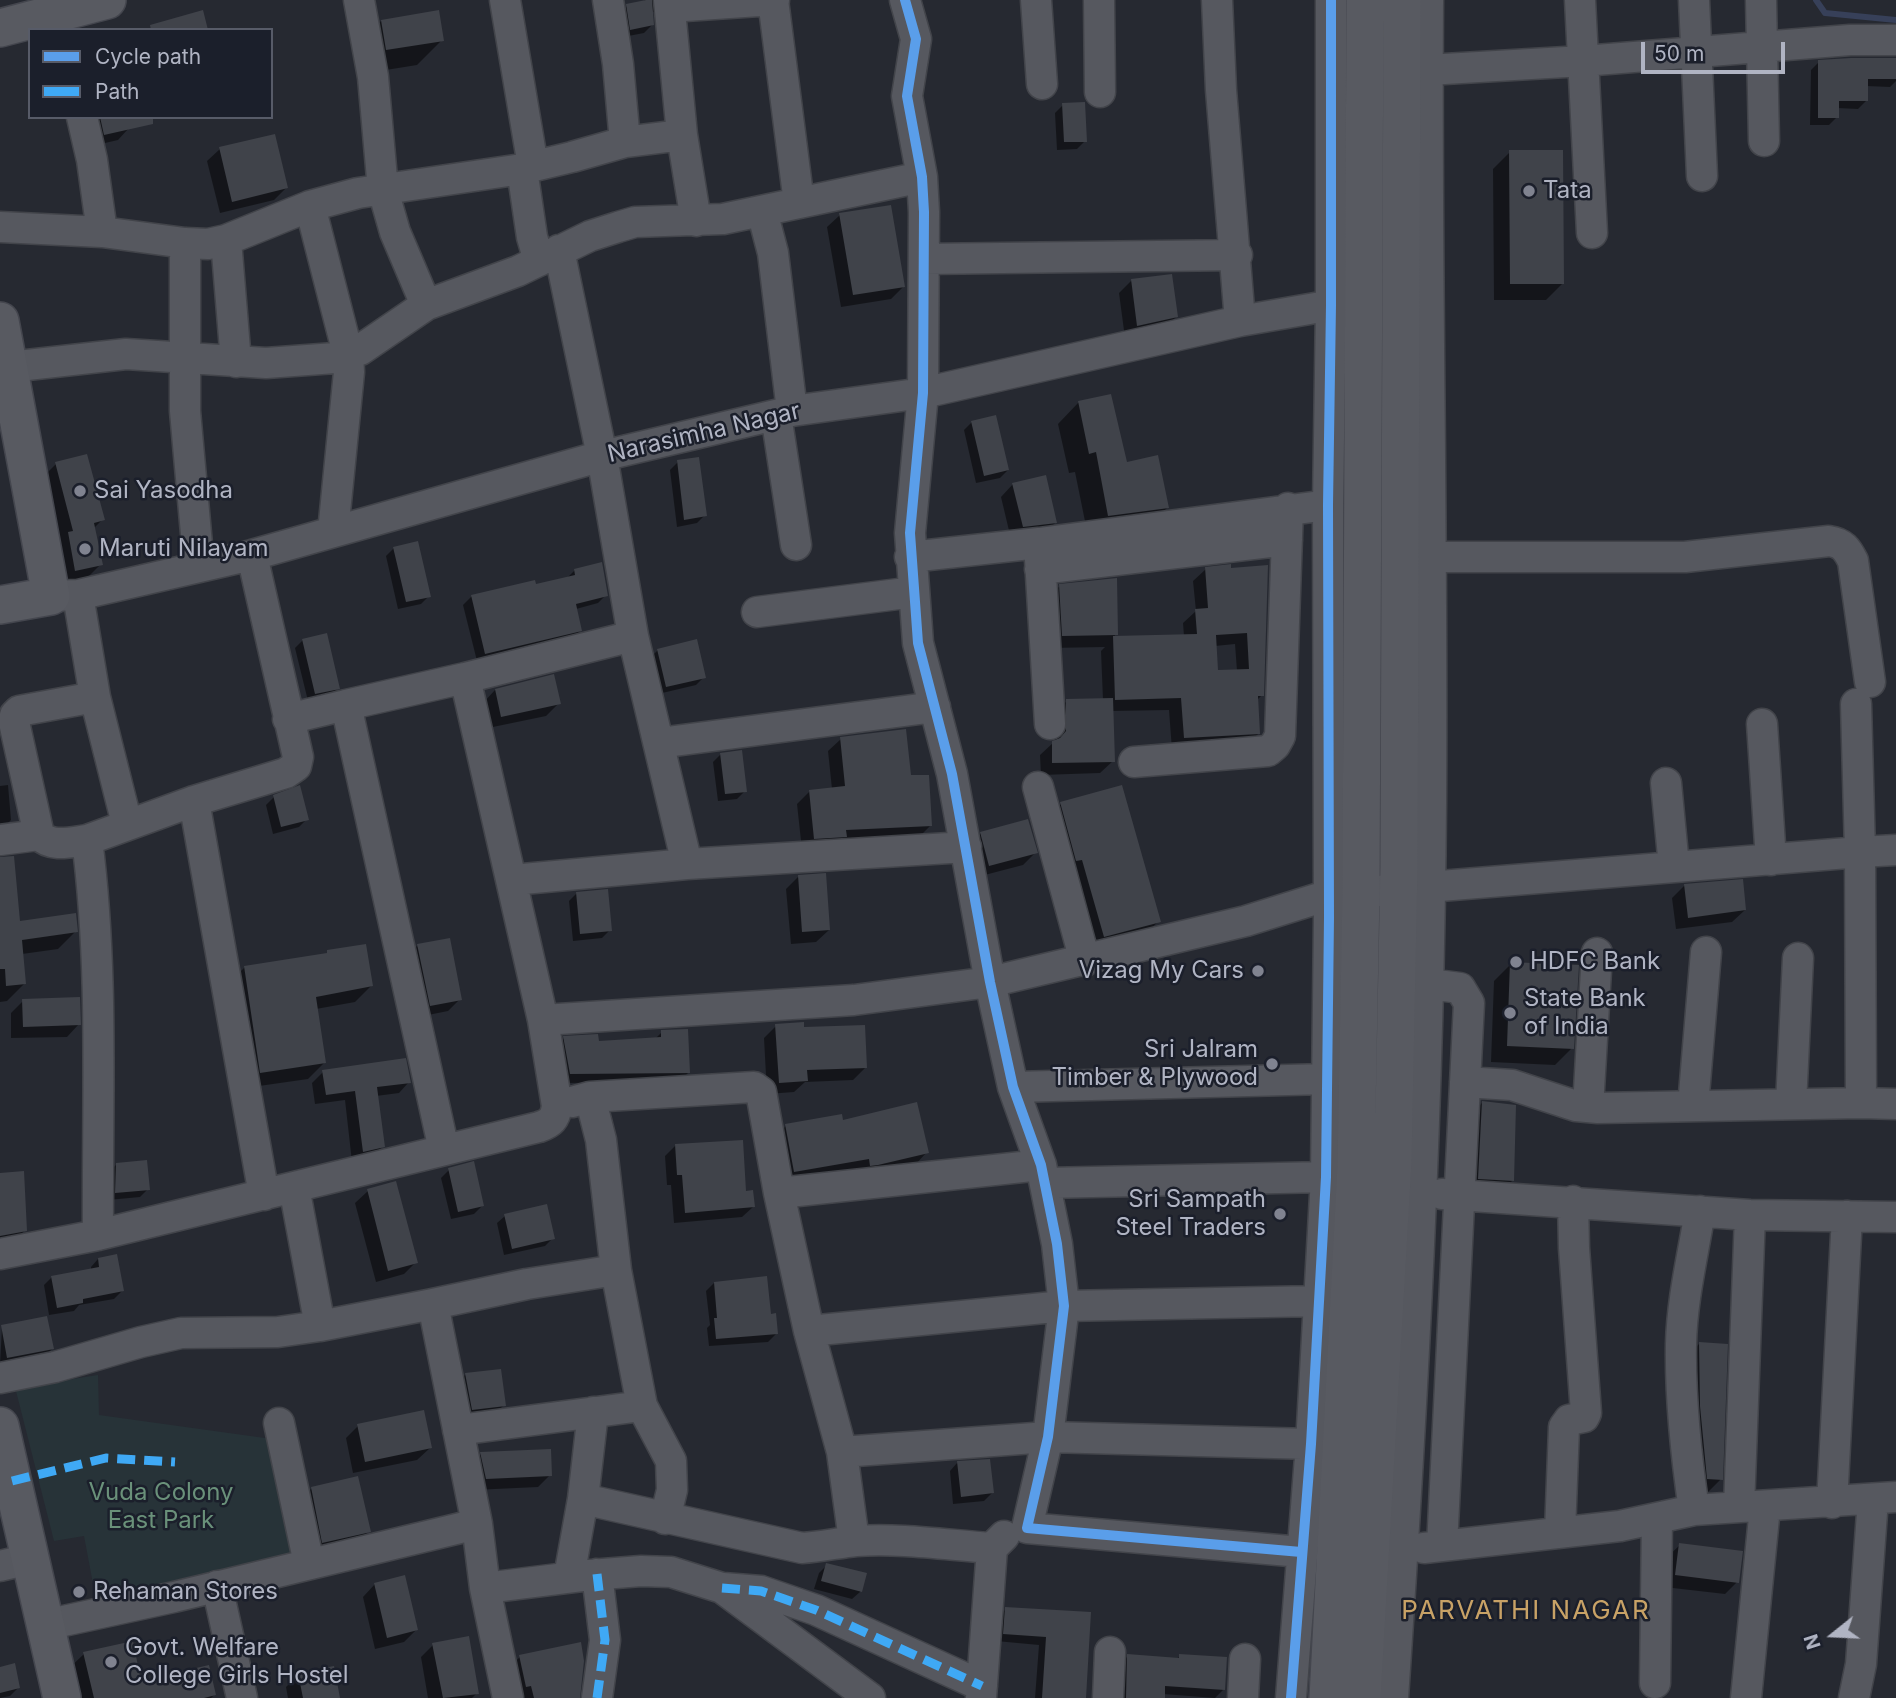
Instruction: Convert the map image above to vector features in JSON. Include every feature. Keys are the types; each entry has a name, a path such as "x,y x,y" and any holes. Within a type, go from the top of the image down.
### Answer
{"main road":[{"path":"0,28 57,22 107,0"},
{"path":"1328,1698 1354,1200 1345,893 1348,302 1366,0"},
{"path":"1362,1698 1393,1162 1414,889 1402,0"},
{"path":"0,321 64,596 0,605"},
{"path":"0,1426 15,1562 45,1625 62,1698"}],"street":[{"path":"359,0 373,77 383,190 395,232 426,305"},
{"path":"505,0 527,167 531,237 549,256 603,456 633,636 687,864"},
{"path":"608,0 618,64 625,142"},
{"path":"696,221 682,135 669,4 774,0 799,203"},
{"path":"905,0 916,39 907,96 922,177 924,259 923,393 910,533 918,643 952,774 990,982 1013,1087 1043,1174 1057,1244 1064,1306 1048,1437 1027,1528"},
{"path":"1036,0 1042,84"},
{"path":"1099,0 1100,92"},
{"path":"1217,0 1240,321"},
{"path":"1291,1698 1311,1444 1326,1177 1327,1079 1345,893 1328,505 1348,302 1331,0"},
{"path":"1393,1698 1403,1550 1429,984 1414,889 1431,557 1428,0"},
{"path":"1580,0 1592,233"},
{"path":"1694,0 1702,176"},
{"path":"1760,0 1765,141"},
{"path":"1427,70 1850,40 1896,40"},
{"path":"82,119 92,160 102,232"},
{"path":"0,227 102,232 208,244 226,240 310,206 358,192 527,167 625,142 682,135"},
{"path":"9,367 126,354 236,362 304,361 348,354 360,350 426,305 549,256 590,236 635,222 696,221 762,211 922,177"},
{"path":"310,206 348,354 348,391 333,532"},
{"path":"762,211 775,265 796,545"},
{"path":"226,240 236,362"},
{"path":"185,243 185,411 199,567"},
{"path":"924,259 1237,255"},
{"name":"Narasimha Nagar","path":"64,596 252,555 603,456 784,413 923,393 1240,321 1348,302"},
{"path":"1040,556 1288,508 1328,505"},
{"path":"1134,762 1268,751 1275,745 1280,736 1288,508"},
{"path":"910,557 1040,556 1287,540"},
{"path":"1431,557 1685,556 1829,541 1840,543 1848,550 1853,561 1863,693 1860,852 1861,1103"},
{"path":"94,697 19,711 15,715 15,729 39,835 44,841 56,844 87,840 194,801 286,773 296,766 298,757 252,555"},
{"path":"1040,556 1050,724"},
{"path":"757,612 914,592"},
{"path":"64,596 127,824"},
{"path":"288,719 633,636"},
{"path":"0,1254 98,1236 294,1188 548,1124 555,1117 557,1106 543,1020 465,678"},
{"path":"346,705 444,1150"},
{"path":"659,743 935,707"},
{"path":"1762,724 1771,860"},
{"path":"1666,783 1674,867"},
{"path":"1038,787 1085,961"},
{"path":"194,801 264,1195"},
{"path":"0,840 39,835"},
{"path":"87,840 94,914 97,998 98,1236"},
{"path":"512,880 687,864 965,847"},
{"path":"543,1020 854,1000 990,982 1246,921 1345,893 1896,850"},
{"path":"1693,1106 1706,952"},
{"path":"1588,1107 1597,953"},
{"path":"1791,1104 1798,958"},
{"path":"1429,984 1460,988 1469,1003 1442,1546"},
{"path":"1013,1087 1327,1079"},
{"path":"1465,1082 1512,1085 1576,1106 1588,1107 1896,1104"},
{"path":"557,1106 590,1097 754,1087 761,1092 779,1193 809,1331 842,1452 854,1541"},
{"path":"590,1097 601,1140 616,1270 642,1406 671,1461 672,1490 665,1519"},
{"path":"779,1193 1043,1174 1326,1177"},
{"path":"294,1188 320,1326"},
{"path":"1420,1193 1750,1214 1896,1217"},
{"path":"1560,1532 1565,1423 1584,1417 1586,1413 1573,1201"},
{"path":"1694,1510 1684,1447 1681,1342 1685,1297 1700,1211"},
{"path":"1746,1698 1752,1507 1750,1214"},
{"path":"1832,1503 1847,1216"},
{"path":"0,1378 55,1367 181,1333 278,1332 320,1326 527,1283 616,1270"},
{"path":"809,1331 1064,1306 1318,1301"},
{"path":"433,1304 508,1698"},
{"path":"458,1430 642,1406"},
{"path":"593,1412 583,1499 583,1576 605,1640 597,1698"},
{"path":"279,1423 309,1564"},
{"path":"842,1452 1048,1437 1311,1444"},
{"path":"1403,1550 1620,1526 1694,1510 1884,1498 1854,1698"},
{"path":"583,1499 802,1548 854,1541 992,1548"},
{"path":"1655,1683 1657,1518"},
{"path":"45,1625 477,1524"},
{"path":"485,1588 641,1571 671,1572 722,1588 761,1591 816,1611 982,1692 992,1548 1002,1536 1027,1528 1301,1552"},
{"path":"217,1586 242,1698"},
{"path":"722,1588 870,1698"},
{"path":"1108,1698 1110,1652"},
{"path":"1243,1698 1245,1660"}],"green space":[{"name":"Vuda Colony East Park","path":"98,1375 99,1415 272,1439 298,1562 97,1605 84,1536 54,1541 16,1391"}],"building":[{"path":"652,0 654,25 630,30 626,4"},
{"path":"203,10 208,28 151,28 150,25"},
{"path":"439,10 444,41 386,50 381,20"},
{"path":"1896,58 1896,79 1868,79 1868,101 1839,101 1839,118 1818,118 1818,60"},
{"path":"1085,102 1087,142 1064,142 1062,103"},
{"path":"100,119 153,119 153,124 104,135"},
{"path":"275,134 288,188 232,202 219,147"},
{"path":"1509,150 1563,150 1564,284 1510,284"},
{"path":"891,205 905,287 853,295 839,213"},
{"path":"1172,274 1178,317 1137,326 1131,279"},
{"path":"1111,394 1127,462 1158,455 1169,508 1108,516 1096,452 1089,454 1078,401"},
{"path":"996,415 1009,470 984,476 971,421"},
{"name":"Sai Yasodha","path":"87,454 105,520 94,523 103,565 75,571 68,532 73,531 55,462"},
{"path":"699,457 707,516 684,520 677,460"},
{"path":"1046,475 1057,523 1023,527 1012,483"},
{"path":"418,541 431,597 406,602 393,547"},
{"path":"602,562 608,596 576,604 582,631 485,654 471,595 535,580 536,584 575,575 574,569"},
{"path":"1231,564 1231,568 1268,565 1264,696 1258,696 1260,734 1184,738 1181,698 1115,700 1113,636 1197,634 1195,609 1208,608 1205,567","holes":["1247,633 1249,669 1218,670 1216,635"]},
{"path":"1117,578 1118,635 1062,636 1059,584"},
{"path":"327,633 340,689 315,694 302,639"},
{"path":"697,639 706,678 666,687 657,649"},
{"path":"554,674 561,704 501,717 495,689"},
{"path":"1113,698 1115,762 1052,763 1052,741 1060,738 1066,731 1066,699"},
{"path":"906,729 911,775 929,775 932,826 846,830 847,837 814,839 809,790 845,786 840,737"},
{"path":"742,750 747,792 725,794 720,753"},
{"path":"300,785 309,820 281,827 273,795"},
{"path":"1122,785 1161,922 1104,937 1082,860 1076,861 1060,802"},
{"path":"1028,819 1038,853 989,866 980,832"},
{"path":"14,856 20,921 76,913 78,932 22,940 26,984 6,986 5,969 0,969 0,857"},
{"path":"826,873 830,930 802,932 798,875"},
{"path":"1743,879 1746,910 1688,918 1684,884"},
{"path":"608,889 612,931 580,934 576,892"},
{"path":"450,938 462,1000 430,1006 417,944"},
{"path":"366,944 373,986 316,997 326,1063 260,1073 244,966"},
{"path":"1510,962 1579,965 1574,1049 1507,1046"},
{"path":"80,997 81,1025 23,1027 22,999"},
{"path":"804,1022 804,1027 865,1025 867,1068 807,1070 808,1081 779,1083 775,1024"},
{"path":"688,1029 690,1073 570,1074 563,1036 598,1034 599,1041 661,1037 661,1030"},
{"path":"406,1058 411,1083 377,1087 385,1147 363,1152 355,1091 326,1095 322,1070"},
{"path":"1482,1101 1516,1105 1514,1181 1478,1179"},
{"path":"917,1102 929,1153 878,1165 870,1166 869,1159 794,1172 785,1124 842,1114 843,1120"},
{"path":"743,1140 746,1191 753,1190 755,1207 685,1213 682,1175 677,1175 675,1144"},
{"path":"147,1160 150,1190 115,1193 116,1163"},
{"path":"474,1161 484,1206 458,1212 448,1168"},
{"path":"24,1171 27,1231 0,1236 0,1173"},
{"path":"396,1181 418,1263 388,1271 367,1189"},
{"path":"547,1204 555,1239 512,1249 504,1214"},
{"path":"117,1254 124,1291 83,1299 83,1303 57,1308 51,1276 99,1267 98,1258"},
{"path":"767,1276 771,1314 776,1313 778,1334 716,1339 714,1282"},
{"path":"47,1316 54,1349 7,1358 1,1325"},
{"path":"1699,1342 1728,1344 1723,1480 1707,1479 1700,1406"},
{"path":"501,1369 506,1406 472,1410 465,1373"},
{"path":"424,1410 432,1448 365,1462 357,1424"},
{"path":"551,1449 552,1476 486,1479 480,1452"},
{"path":"990,1459 994,1493 961,1497 957,1461"},
{"path":"358,1476 371,1532 322,1543 311,1487"},
{"path":"1679,1543 1743,1551 1739,1583 1675,1575"},
{"path":"826,1563 867,1573 862,1592 821,1581"},
{"path":"405,1575 418,1630 387,1638 374,1583"},
{"path":"1005,1607 1091,1612 1086,1698 1042,1698 1046,1637 1003,1634"},
{"path":"469,1636 479,1694 443,1698 432,1643"},
{"path":"133,1641 141,1681 209,1665 216,1695 204,1698 94,1698 83,1652"},
{"path":"581,1642 584,1661 580,1698 534,1698 531,1686 526,1687 519,1655"},
{"path":"1127,1654 1179,1658 1179,1654 1227,1657 1225,1690 1165,1686 1165,1698 1126,1698"},
{"path":"15,1663 20,1688 0,1693 0,1667"},
{"path":"334,1666 340,1698 303,1698 298,1673"}],"waterway":[{"path":"1816,0 1825,13 1896,20"}],"marked path":[{"path":"12,1481 106,1458 175,1462"},
{"path":"597,1574 605,1640 597,1698"},
{"path":"722,1588 761,1591 816,1610 982,1686"}],"cycle path":[{"path":"905,0 916,39 907,96 922,177 924,212 923,393 910,533 918,643 952,774 990,982 1013,1087 1041,1165 1057,1244 1064,1306 1048,1437 1027,1528 1301,1552"},
{"path":"1291,1698 1311,1444 1326,1177 1331,0"}],"place":[{"name":"Tata","path":"1529,191"},
{"name":"Sai Yasodha","path":"80,491"},
{"name":"Maruti Nilayam","path":"85,549"},
{"name":"HDFC Bank","path":"1516,962"},
{"name":"Vizag My Cars","path":"1258,971"},
{"name":"State Bank of India","path":"1510,1013"},
{"name":"Sri Jalram Timber & Plywood","path":"1272,1064"},
{"name":"Sri Sampath Steel Traders","path":"1280,1214"},
{"name":"Rehaman Stores","path":"79,1592"},
{"name":"Govt. Welfare College Girls Hostel","path":"111,1662"}],"district":[{"name":"PARVATHI NAGAR","path":"1526,1611"}]}
